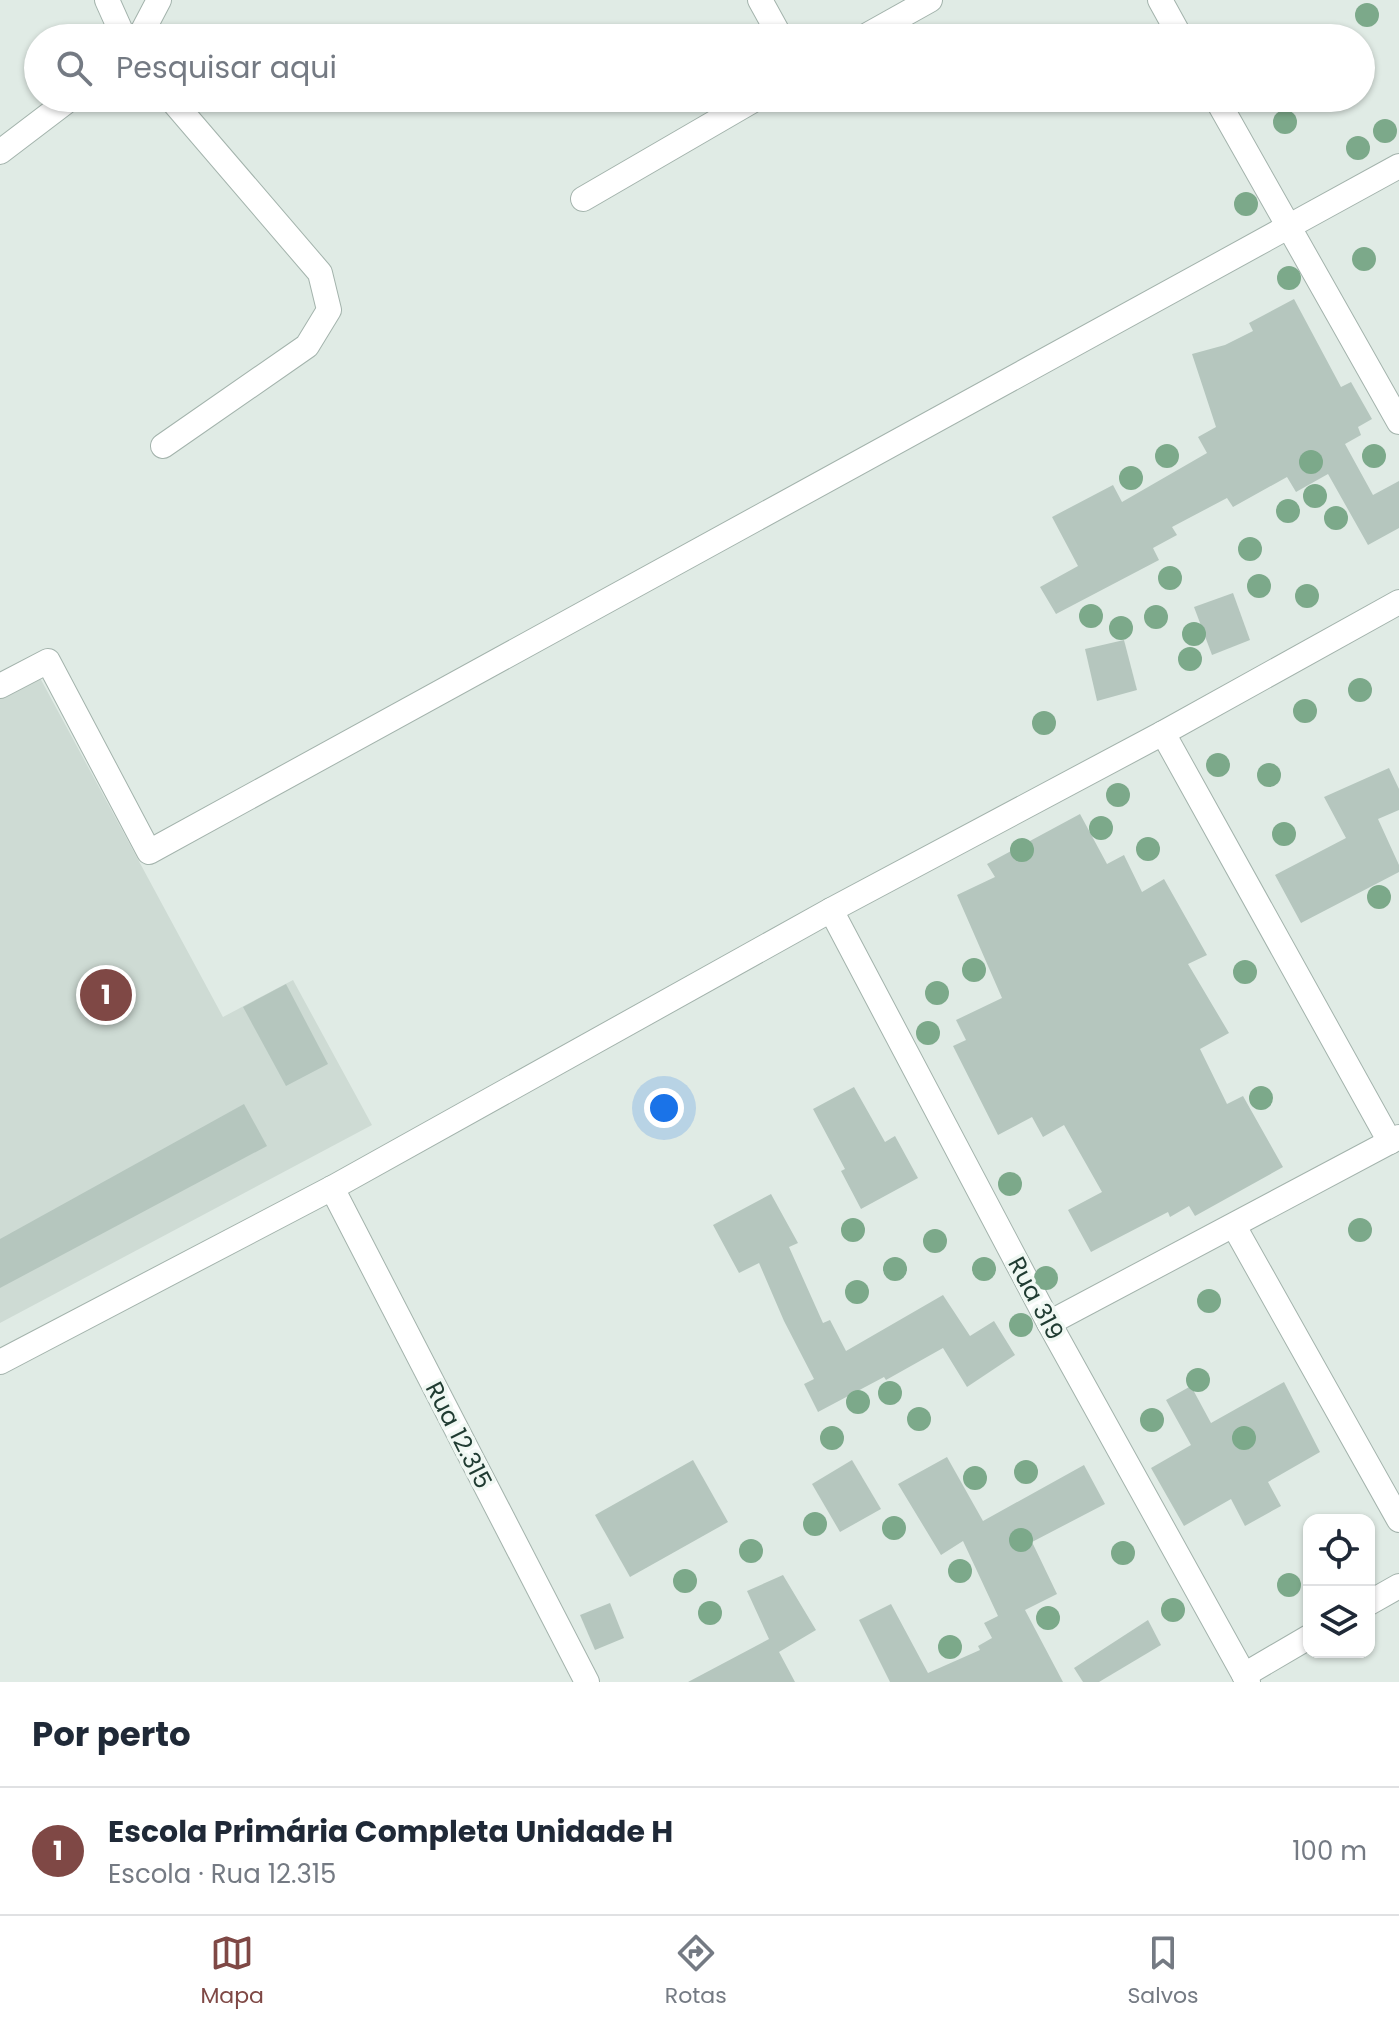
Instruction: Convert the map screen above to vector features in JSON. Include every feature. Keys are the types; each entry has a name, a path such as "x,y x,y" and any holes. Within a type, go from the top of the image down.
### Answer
{"street":[{"path":"107,0 118,24"},
{"path":"146,24 159,0"},
{"path":"760,0 773,24"},
{"path":"887,24 930,0"},
{"path":"1160,0 1173,24"},
{"path":"0,152 53,112"},
{"path":"163,446 307,346 329,310 320,273 182,112"},
{"path":"583,199 733,112"},
{"path":"1224,112 1399,422"},
{"path":"0,686 48,661 149,852 1399,166"},
{"path":"0,1362 332,1188 831,910 1163,733 1399,602"},
{"path":"1049,1323 1394,1140 1163,733"},
{"name":"Rua 319","path":"831,910 1049,1323 1246,1678"},
{"name":"Rua 12.315","path":"332,1188 587,1682"},
{"path":"1234,1226 1399,1520"},
{"path":"1375,1600 1399,1586"},
{"path":"1246,1678 1303,1641"}],"shaded area":[{"path":"39,676 223,1017 293,980 372,1125 0,1323 0,698"}],"building":[{"path":"1294,299 1341,387 1351,382 1372,419 1358,427 1361,435 1345,444 1373,495 1399,481 1399,528 1368,545 1328,474 1296,492 1287,477 1233,507 1227,498 1172,527 1177,535 1153,548 1159,560 1056,614 1040,587 1078,566 1052,517 1113,485 1122,502 1207,453 1198,437 1216,427 1192,354 1225,345 1253,331 1249,323"},
{"path":"1233,593 1250,640 1212,655 1194,607"},
{"path":"1124,640 1137,690 1097,701 1085,649"},
{"path":"1389,768 1399,789 1399,810 1378,819 1399,865 1399,872 1301,923 1275,875 1346,838 1324,797"},
{"path":"1080,814 1107,864 1124,855 1142,892 1164,879 1207,955 1188,964 1229,1033 1200,1049 1227,1104 1243,1096 1283,1167 1195,1216 1189,1206 1170,1217 1168,1212 1091,1252 1068,1210 1102,1192 1064,1125 1043,1137 1032,1117 998,1135 953,1046 966,1040 956,1020 1002,998 957,895 995,877 987,864"},
{"path":"286,984 328,1064 286,1086 243,1007"},
{"path":"854,1087 885,1142 895,1136 918,1178 861,1209 841,1171 845,1169 813,1109"},
{"path":"244,1104 267,1146 0,1288 0,1239"},
{"path":"771,1194 798,1243 789,1247 823,1323 830,1320 846,1351 943,1295 970,1336 994,1321 1015,1355 967,1387 943,1348 886,1380 884,1377 818,1412 804,1384 814,1379 759,1263 739,1273 713,1225"},
{"path":"1284,1382 1320,1452 1268,1482 1281,1506 1245,1526 1231,1499 1184,1526 1151,1468 1191,1445 1166,1400 1191,1386 1211,1423"},
{"path":"947,1457 983,1521 1084,1465 1105,1504 1032,1542 1057,1594 1025,1610 1063,1682 890,1682 859,1620 891,1604 928,1673 980,1650 978,1646 992,1638 984,1623 998,1616 963,1541 941,1555 898,1484"},
{"path":"693,1460 728,1522 630,1577 595,1515"},
{"path":"852,1460 881,1509 840,1532 812,1484"},
{"path":"783,1575 816,1630 779,1652 795,1682 688,1682 769,1639 747,1591"},
{"path":"610,1603 624,1638 595,1650 580,1615"},
{"path":"1148,1620 1161,1645 1099,1682 1083,1682 1074,1668"}],"place":[{"name":"Escola Primária Completa Unidade H","path":"106,995"}]}
